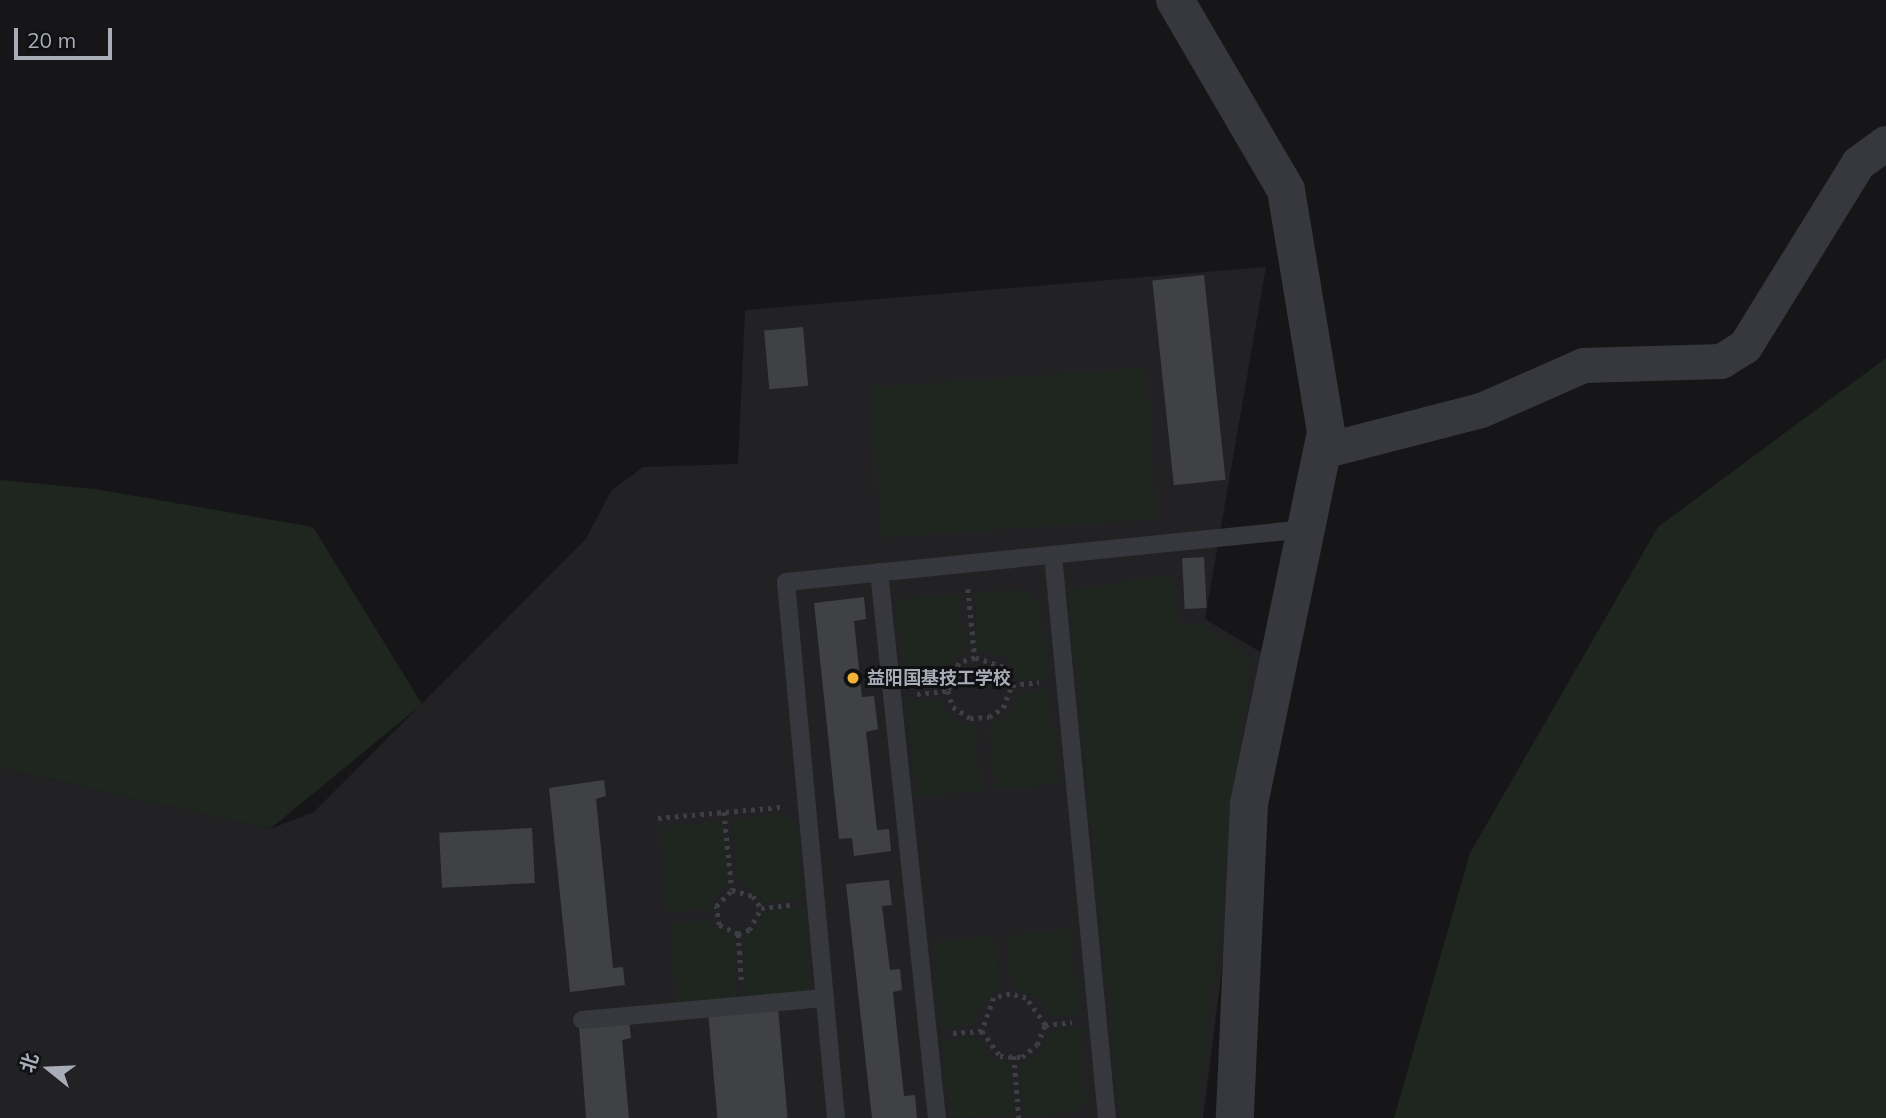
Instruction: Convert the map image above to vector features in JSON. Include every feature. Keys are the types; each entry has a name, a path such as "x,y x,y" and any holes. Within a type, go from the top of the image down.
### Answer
{"street":[{"path":"1175,0 1286,190 1326,432 1249,804 1236,1118"},
{"path":"1322,451 1481,410 1583,365 1721,361 1745,346 1858,163 1886,143"}],"lane":[{"path":"836,1118 786,582 1306,529"},
{"path":"1053,555 1107,1118"},
{"path":"879,572 937,1118"},
{"path":"582,1020 825,998"}],"path":[{"path":"966,564 975,658"},
{"path":"975,658 1003,667 1012,685 1003,708 970,718 953,707 948,691 958,663 975,658"},
{"path":"892,696 948,691"},
{"path":"658,818 807,804"},
{"path":"724,812 732,890"},
{"path":"732,890 753,896 761,908"},
{"path":"732,890 716,905 715,917 738,934 743,1006"},
{"path":"761,908 816,904"},
{"path":"738,934 749,930 761,908"},
{"path":"994,998 1026,998 1045,1025 1037,1045 1014,1056 988,1046 982,1031 994,998"},
{"path":"928,1035 982,1031"},
{"path":"1014,1056 1019,1118"}],"shaded area":[{"name":"益阳国基技工学校","path":"1266,267 1205,619 1262,653 1203,1118 0,1118 0,768 270,829 314,812 586,539 611,491 643,467 738,464 745,310"},
{"path":"1886,358 1886,1118 1394,1118 1470,853 1658,527"},
{"path":"1146,368 1157,519 881,538 871,387"},
{"path":"0,480 95,489 313,527 422,704 270,829 0,768"},
{"path":"1170,574 1180,623 1202,625 1251,657 1197,1118 1120,1118 1068,592"},
{"path":"1022,590 1040,600 1046,678 1018,680 1007,658 979,650 974,593"},
{"path":"961,594 964,653 941,671 938,686 903,687 896,600"},
{"path":"1048,690 1059,783 996,790 989,728 1013,710 1016,694"},
{"path":"938,698 950,718 974,727 981,790 917,797 906,700"},
{"path":"775,813 796,823 802,898 766,903 738,881 732,820"},
{"path":"723,821 729,883 712,896 709,909 668,912 660,827"},
{"path":"805,907 811,987 806,994 748,1001 741,937 754,930 764,912"},
{"path":"707,921 733,939 737,1001 677,1008 670,923"},
{"path":"1068,929 1079,1012 1049,1017 1040,998 1012,987 1007,936"},
{"path":"993,935 1000,988 983,1000 972,1025 941,1028 933,942"},
{"path":"1081,1028 1085,1105 1075,1112 1024,1116 1019,1064 1038,1054 1049,1032"},
{"path":"975,1037 988,1056 1010,1063 1014,1116 950,1118 942,1040"}],"building":[{"path":"1204,275 1226,480 1174,485 1152,280"},
{"path":"803,327 808,386 769,389 764,330"},
{"path":"1204,557 1207,608 1185,609 1182,558"},
{"path":"864,597 866,619 854,621 862,697 874,696 878,729 866,732 877,830 889,829 891,851 854,856 852,838 839,839 814,603"},
{"path":"604,780 606,796 596,799 613,968 623,967 625,985 570,992 549,788"},
{"path":"532,828 535,883 442,888 439,833"},
{"path":"889,880 892,905 882,906 890,970 900,969 902,990 893,992 904,1096 915,1095 917,1118 872,1118 846,884"},
{"path":"778,1008 788,1118 717,1118 708,1014"},
{"path":"629,1021 631,1038 622,1040 629,1118 586,1118 579,1027"}],"place":[{"name":"益阳国基技工学校","path":"853,678"}]}
